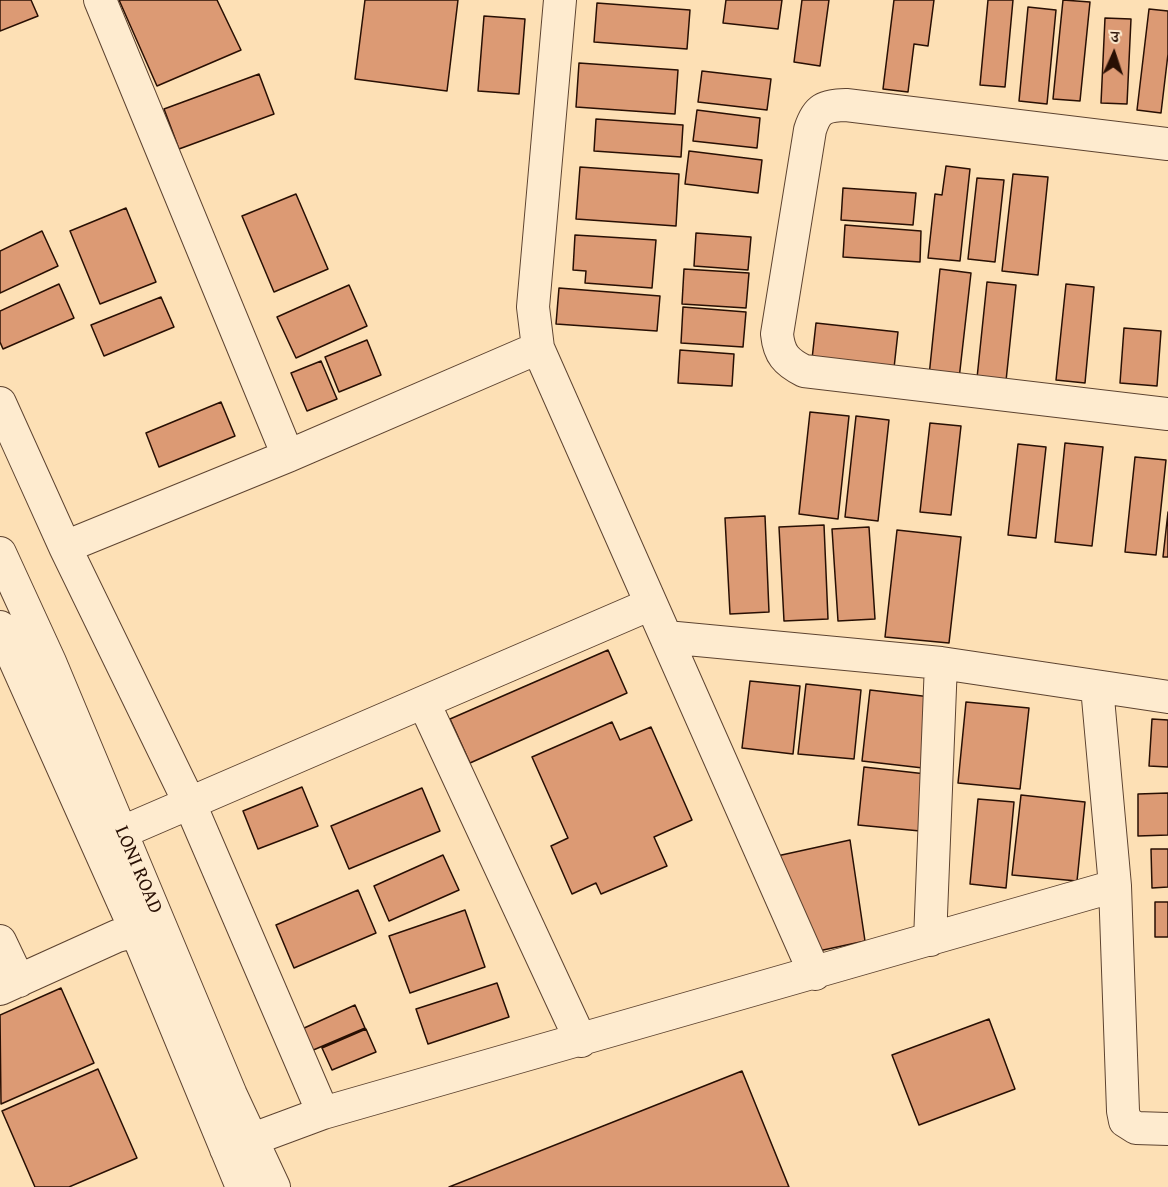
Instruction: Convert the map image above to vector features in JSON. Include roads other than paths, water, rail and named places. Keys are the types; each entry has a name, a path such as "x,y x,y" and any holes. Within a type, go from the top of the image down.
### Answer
{"street":[{"path":"100,0 288,456"},
{"path":"560,0 533,307 538,348 815,974"},
{"path":"1168,144 846,105 827,106 814,117 810,130 777,334 779,348 787,362 804,371 1168,414"},
{"path":"65,547 288,456 538,348"},
{"path":"0,403 65,547 190,804 323,1113"},
{"name":"LONI ROAD","path":"0,553 50,662 109,838 136,931 240,1145 273,1187"},
{"path":"109,838 651,604"},
{"name":"LONI ROAD","path":"0,627 8,667 109,838 231,1095 240,1145 242,1187"},
{"path":"666,637 941,663 1168,698"},
{"path":"930,940 941,663"},
{"path":"1097,687 1115,886 1122,1111 1125,1121 1136,1128 1168,1129"},
{"path":"424,703 581,1041"},
{"path":"240,1145 323,1113 815,974 1115,886"},
{"path":"0,941 9,985 117,936 136,931"}]}
